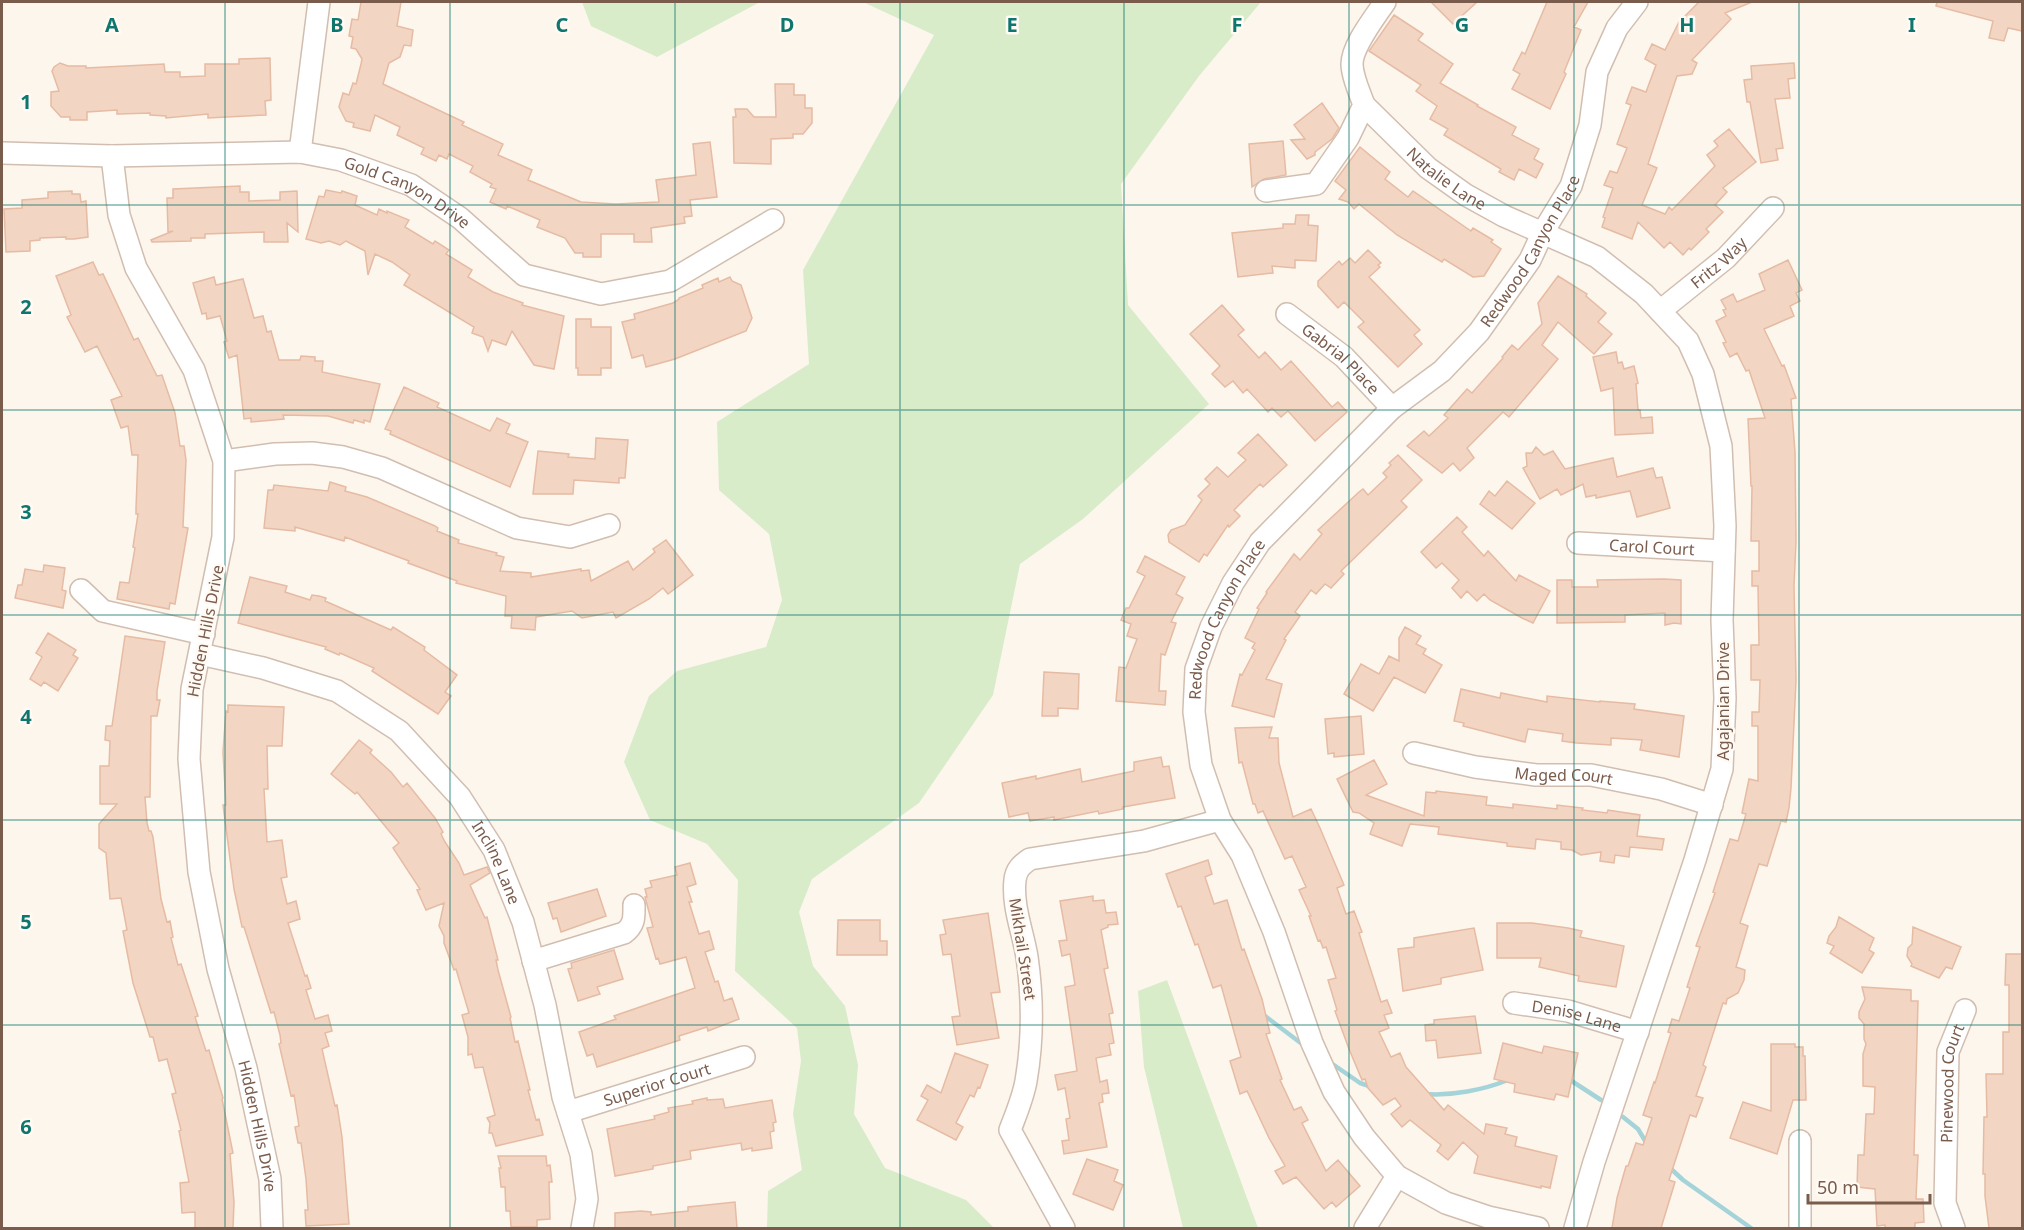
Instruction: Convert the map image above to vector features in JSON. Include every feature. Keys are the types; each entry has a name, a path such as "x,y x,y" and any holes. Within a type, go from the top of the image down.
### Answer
{"street":[{"path":"300,152 319,2"},
{"path":"1266,191 1316,184 1348,138 1364,105 1352,61 1361,40 1385,2"},
{"name":"Redwood Canyon Place","path":"1538,1228 1488,1217 1446,1203 1397,1176 1364,1137 1334,1092 1312,1043 1274,932 1242,855 1220,820 1201,765 1194,712 1196,669 1211,627 1233,583 1260,542 1392,408 1442,371 1479,333 1530,260 1543,232 1571,186 1590,125 1596,72 1617,28 1637,2"},
{"name":"Natalie Lane","path":"1364,105 1428,168 1466,195 1504,216 1543,232"},
{"name":"Gold Canyon Drive","path":"2,153 112,156 300,152 341,160 411,185 460,218 524,275 602,294 670,281 773,220"},
{"name":"Hidden Hills Drive","path":"112,156 119,215 136,268 194,370 224,461 223,537 192,689 189,759 199,872 218,969 246,1068 270,1179 272,1228"},
{"name":"Fritz Way","path":"1660,310 1726,258 1773,208"},
{"name":"Agajanian Drive","path":"1543,232 1597,257 1644,294 1688,341 1703,374 1721,446 1725,526 1722,620 1725,698 1722,769 1594,1162 1575,1228"},
{"name":"Gabrial Place","path":"1287,314 1344,357 1392,408"},
{"path":"224,461 312,453 343,457 382,468 517,528 570,537 609,525"},
{"name":"Carol Court","path":"1578,543 1724,551"},
{"name":"Incline Lane","path":"81,590 103,611 202,644 263,668 337,691 399,731 460,797 494,850 523,922 568,1112 581,1154 587,1199 582,1228"},
{"name":"Maged Court","path":"1414,753 1536,775 1591,775 1661,789 1712,805"},
{"name":"Mikhail Street","path":"1064,1228 1010,1130 1026,1084 1032,1022 1032,993 1027,955 1014,896 1015,878 1020,865 1030,859 1144,841 1220,820"},
{"path":"533,962 624,933 631,928 634,919 634,905"},
{"name":"Denise Lane","path":"1514,1003 1568,1011 1638,1032"},
{"name":"Pinewood Court","path":"1954,1228 1945,1203 1948,1052 1965,1010"},
{"name":"Superior Court","path":"568,1112 744,1057"},
{"path":"1800,1141 1800,1228"},
{"path":"1365,1228 1397,1176"}],"green space":[{"path":"582,2 760,2 657,57 591,26"},
{"path":"863,2 1261,2 1199,76 1121,184 1128,305 1209,404 1083,519 1020,564 993,695 919,803 812,879 799,912 813,966 845,1006 858,1065 854,1114 885,1168 966,1200 994,1228 767,1228 768,1191 802,1170 793,1114 801,1061 797,1028 735,971 738,880 707,844 650,820 624,762 649,696 677,671 766,647 782,600 769,534 719,490 717,422 809,364 803,270 934,35"},
{"path":"1167,980 1258,1228 1183,1228 1144,1067 1138,991"}],"building":[{"path":"361,2 401,2 397,26 413,30 411,46 404,45 400,57 389,63 383,84 464,122 462,125 503,144 498,155 532,170 528,180 581,202 616,204 659,202 656,180 696,175 693,144 710,142 717,197 690,200 692,216 684,217 685,223 651,228 652,242 634,242 634,234 601,234 601,257 583,257 583,253 575,253 565,238 537,227 540,220 507,206 506,209 490,202 496,189 490,187 492,184 470,172 473,166 449,154 447,159 439,155 436,161 421,154 424,148 397,135 400,127 375,115 370,131 353,127 354,123 346,121 339,107 343,93 349,95 353,83 356,84 361,64 362,59 356,49 351,48 353,37 349,36 352,19 358,20"},
{"path":"1431,2 1477,2 1453,24"},
{"path":"1547,2 1588,2 1574,27 1581,30 1564,72 1566,74 1550,109 1512,89 1520,74 1513,70 1522,52 1525,54"},
{"path":"1699,2 1752,2 1725,13 1731,19 1692,60 1697,63 1692,74 1677,76 1648,164 1657,168 1642,205 1665,214 1669,207 1672,210 1715,166 1707,155 1718,146 1714,141 1729,129 1756,162 1723,188 1727,192 1715,205 1723,212 1706,229 1709,232 1683,255 1670,242 1664,248 1638,222 1632,239 1602,227 1613,188 1604,185 1610,171 1617,173 1627,148 1617,144 1631,105 1626,103 1632,87 1646,92 1656,65 1645,59 1652,44 1665,50 1679,22"},
{"path":"1937,2 2022,2 2022,31 2008,28 2004,41 1989,38 1993,21 1936,6"},
{"path":"1394,15 1423,34 1418,40 1453,64 1440,83 1516,127 1512,135 1539,149 1534,159 1543,164 1536,178 1519,169 1514,180 1499,172 1501,169 1444,135 1448,129 1430,119 1437,106 1416,91 1421,85 1369,51"},
{"path":"270,58 271,100 265,101 266,115 208,118 208,114 166,118 166,116 150,115 150,113 117,114 117,110 87,112 87,120 70,120 70,117 61,117 51,106 51,92 59,91 52,71 60,63 68,66 86,66 86,68 164,64 165,72 180,72 180,77 205,76 205,64 239,64 239,59"},
{"path":"1794,63 1795,78 1788,79 1790,98 1775,99 1783,148 1776,149 1778,160 1761,163 1744,80 1752,79 1751,66"},
{"path":"775,84 794,84 794,95 805,95 805,108 812,108 812,123 803,134 793,134 793,138 771,139 771,164 734,163 733,117 736,117 735,109 747,109 754,117 776,117"},
{"path":"1322,103 1339,128 1332,139 1315,152 1315,155 1307,159 1291,140 1305,139 1294,125"},
{"path":"1283,141 1286,175 1264,179 1252,187 1249,144"},
{"path":"1360,147 1390,172 1385,179 1408,197 1413,191 1471,231 1473,228 1493,240 1491,242 1501,249 1484,276 1473,277 1444,259 1442,262 1397,235 1359,204 1354,209 1348,202 1339,199 1346,190 1335,181"},
{"path":"240,186 240,192 249,192 249,201 280,200 280,192 297,191 298,232 287,223 288,242 264,242 264,232 205,234 205,238 191,238 191,241 152,242 151,240 173,231 168,232 167,198 173,198 173,189"},
{"path":"326,190 341,193 342,191 357,196 355,205 377,215 379,209 409,220 405,227 433,244 435,241 449,250 446,254 472,270 468,277 493,292 523,303 522,305 564,316 554,369 534,365 512,331 506,345 492,340 488,351 483,337 472,333 474,327 404,285 410,275 392,262 375,254 368,275 365,251 346,241 340,245 329,241 321,243 306,239 319,196 324,197"},
{"path":"72,191 72,194 80,194 81,202 86,201 88,237 40,238 40,240 30,241 30,251 6,252 4,209 22,208 22,200 48,198 48,192"},
{"path":"1296,215 1309,215 1308,225 1318,226 1316,261 1295,260 1295,268 1272,266 1273,273 1238,277 1232,233 1283,228 1283,224 1295,224"},
{"path":"1368,250 1381,263 1378,265 1380,267 1369,277 1420,330 1414,335 1422,344 1398,367 1358,327 1364,322 1344,302 1338,308 1318,286 1318,281 1339,261 1342,265 1350,258 1355,263"},
{"path":"1788,260 1802,290 1796,293 1800,301 1790,306 1794,316 1764,329 1782,366 1784,365 1796,398 1791,399 1795,452 1796,680 1789,808 1786,822 1781,821 1767,866 1759,864 1740,923 1748,926 1736,967 1745,970 1744,980 1738,993 1727,999 1726,1004 1723,1003 1703,1065 1706,1067 1696,1096 1703,1098 1696,1117 1690,1115 1669,1180 1675,1182 1661,1228 1612,1228 1626,1166 1628,1166 1636,1143 1643,1145 1652,1118 1643,1115 1671,1033 1668,1032 1672,1019 1679,1021 1690,988 1687,987 1700,947 1696,946 1715,893 1713,892 1730,839 1738,841 1746,814 1742,813 1749,779 1758,781 1758,726 1752,726 1752,712 1759,712 1760,680 1751,680 1751,645 1759,645 1758,586 1752,586 1752,571 1759,571 1759,541 1751,541 1752,486 1748,419 1765,418 1749,370 1746,371 1737,353 1730,357 1716,321 1726,316 1723,310 1726,309 1721,300 1733,294 1737,302 1765,290 1759,274"},
{"path":"93,262 99,275 103,274 134,340 138,338 157,376 162,375 175,413 180,446 184,446 186,460 183,527 188,528 175,604 170,603 169,609 117,599 120,582 129,583 135,548 133,547 138,514 136,514 136,508 138,455 132,455 128,426 121,428 111,400 122,396 97,346 85,352 67,317 71,315 56,276"},
{"path":"1558,276 1587,294 1586,296 1606,313 1598,322 1612,334 1594,354 1558,322 1542,345 1558,359 1509,417 1503,412 1467,448 1474,458 1460,471 1453,463 1442,473 1407,446 1424,431 1429,436 1448,418 1444,415 1467,389 1472,393 1512,345 1518,350 1542,324 1538,303"},
{"path":"214,277 216,285 243,279 254,318 263,316 267,332 271,331 279,360 300,360 301,356 315,357 315,361 323,361 322,372 380,384 370,422 354,420 353,423 328,416 283,415 284,419 251,422 251,418 244,419 237,355 229,358 220,316 207,319 206,313 202,314 193,283"},
{"path":"730,277 732,281 741,285 752,318 746,331 675,359 646,367 643,355 632,358 622,322 635,319 634,314 673,303 718,278 719,282"},
{"path":"1222,305 1244,330 1238,335 1259,358 1265,352 1281,370 1291,361 1332,407 1338,402 1347,412 1315,441 1288,411 1281,417 1272,408 1268,412 1247,389 1243,393 1233,381 1225,387 1212,374 1220,366 1190,334"},
{"path":"576,319 591,319 591,327 611,327 611,368 601,368 601,375 578,375"},
{"path":"1616,352 1618,363 1622,362 1624,369 1634,366 1638,383 1636,384 1638,410 1640,410 1641,418 1652,417 1653,433 1615,435 1613,388 1601,391 1593,357"},
{"path":"404,387 439,403 437,407 490,431 497,418 510,424 506,433 528,442 510,487 390,434 391,431 385,429"},
{"path":"1258,434 1287,465 1263,487 1260,484 1234,510 1240,516 1229,527 1228,525 1207,556 1204,554 1199,562 1169,542 1168,535 1171,530 1185,525 1202,500 1198,496 1210,484 1205,479 1217,467 1228,477 1246,460 1238,453"},
{"path":"596,438 628,440 625,478 619,478 619,483 574,480 573,494 533,494 538,451 595,459"},
{"path":"1536,447 1544,455 1553,451 1565,469 1613,458 1617,477 1653,468 1656,478 1662,477 1670,508 1637,517 1630,491 1596,498 1596,495 1586,497 1583,484 1561,495 1557,489 1540,499 1523,468 1527,466 1526,453 1532,453"},
{"path":"1398,455 1422,480 1401,501 1407,507 1341,571 1344,574 1331,588 1325,584 1316,594 1311,590 1295,612 1300,616 1284,639 1286,640 1266,679 1282,684 1274,717 1232,706 1240,674 1242,675 1255,650 1252,648 1255,643 1245,638 1266,592 1294,554 1300,560 1322,534 1318,530 1359,492 1363,489 1368,495 1387,477 1383,473"},
{"path":"1507,481 1535,503 1512,529 1480,504 1489,491 1495,496"},
{"path":"330,482 346,487 345,491 367,497 435,526 438,528 437,531 459,540 458,543 497,553 496,555 504,557 500,571 531,573 531,577 581,569 581,571 589,570 591,581 628,561 633,570 655,552 653,549 666,540 693,575 668,594 663,588 616,618 613,612 582,618 572,611 536,617 535,630 511,628 512,616 505,616 506,596 456,583 457,581 408,563 409,561 345,537 344,541 295,527 295,531 264,528 268,490 273,490 274,485 328,491"},
{"path":"1457,517 1467,527 1462,532 1484,556 1488,551 1516,581 1519,575 1550,591 1533,623 1490,600 1484,594 1477,601 1467,591 1461,598 1452,588 1459,580 1442,563 1436,568 1421,552"},
{"path":"1145,556 1185,577 1176,594 1183,598 1171,622 1176,623 1165,655 1161,654 1159,691 1166,691 1165,705 1116,701 1119,667 1126,668 1137,639 1127,636 1131,624 1121,620 1145,576 1137,572"},
{"path":"44,565 65,568 62,590 66,591 63,608 15,598 18,585 22,585 25,569 43,572"},
{"path":"250,577 287,586 285,592 310,600 312,595 326,598 325,601 391,630 393,627 425,647 424,650 457,675 445,692 451,696 438,714 372,671 374,668 325,649 326,647 238,623"},
{"path":"1557,580 1572,580 1572,587 1598,587 1597,580 1681,580 1681,624 1665,625 1665,613 1625,615 1625,622 1557,623"},
{"path":"1405,627 1421,636 1416,644 1426,649 1423,654 1442,665 1425,693 1394,677 1373,711 1344,694 1361,664 1379,674 1389,656 1399,661 1399,638"},
{"path":"48,633 76,650 73,655 78,658 58,691 44,682 41,686 30,679 42,657 36,653"},
{"path":"125,636 165,642 157,691 157,700 160,700 157,716 151,716 150,797 145,797 147,823 153,837 161,899 167,922 170,921 173,937 171,938 178,965 181,964 198,1016 195,1017 206,1051 209,1050 223,1098 233,1153 230,1154 234,1202 233,1228 195,1228 195,1212 182,1213 180,1183 189,1182 179,1131 181,1130 172,1094 176,1093 167,1059 159,1061 153,1037 150,1037 133,983 123,931 127,930 121,898 110,899 106,853 99,848 99,824 117,804 100,804 100,766 109,766 110,741 105,740 106,726 112,726"},
{"path":"1044,672 1079,674 1078,709 1058,708 1058,716 1042,716"},
{"path":"1461,689 1500,698 1501,693 1547,702 1547,696 1635,704 1634,709 1684,716 1679,757 1640,750 1642,740 1611,738 1611,745 1577,743 1562,741 1563,734 1528,729 1525,742 1463,726 1464,723 1454,721"},
{"path":"228,705 284,707 282,746 267,746 268,789 264,789 267,842 282,840 287,877 281,878 287,904 296,901 300,919 288,923 311,988 306,990 315,1019 328,1015 332,1031 325,1033 329,1046 322,1049 335,1106 337,1105 342,1137 349,1224 306,1226 305,1210 308,1210 306,1179 301,1143 298,1143 295,1127 299,1126 294,1095 291,1096 274,1012 271,1013 244,927 242,927 234,889 223,805 226,805 223,752"},
{"path":"1361,716 1364,754 1334,757 1334,753 1328,754 1325,719"},
{"path":"1272,727 1269,738 1278,738 1279,763 1293,817 1311,809 1344,885 1337,888 1346,914 1354,911 1381,1002 1387,1000 1392,1013 1384,1015 1389,1028 1379,1032 1391,1057 1400,1053 1406,1067 1444,1110 1448,1105 1484,1134 1486,1124 1507,1128 1505,1134 1517,1137 1515,1146 1557,1156 1550,1188 1474,1173 1478,1156 1463,1142 1448,1160 1437,1151 1441,1145 1410,1120 1402,1127 1391,1114 1401,1106 1395,1098 1383,1105 1368,1088 1365,1079 1362,1080 1335,1011 1337,1010 1328,980 1336,978 1326,947 1323,948 1320,940 1318,941 1309,916 1311,916 1299,890 1306,887 1292,856 1285,859 1263,811 1258,813 1253,804 1242,762 1239,763 1235,728"},
{"path":"359,740 372,750 370,753 391,772 403,787 407,783 435,818 443,832 441,834 445,842 464,875 487,867 490,873 470,885 485,918 487,917 515,1042 518,1041 530,1090 528,1090 536,1120 539,1119 543,1135 496,1146 492,1133 489,1133 490,1123 487,1118 495,1115 483,1067 475,1068 472,1054 468,1055 468,1037 462,1015 469,1013 456,969 454,970 439,926 444,903 426,910 417,890 420,889 393,848 399,843 357,792 355,794 331,774"},
{"path":"1161,757 1163,767 1169,766 1175,798 1123,807 1123,809 1099,814 1098,811 1054,820 1054,817 1030,821 1028,813 1009,817 1002,783 1036,776 1036,779 1080,769 1082,782 1134,771 1134,762"},
{"path":"1374,760 1387,784 1366,795 1424,816 1426,792 1436,793 1436,791 1487,797 1486,805 1513,808 1513,804 1557,809 1557,805 1607,813 1608,810 1640,815 1637,836 1664,839 1662,850 1630,847 1629,857 1615,855 1614,863 1600,861 1601,852 1581,855 1572,850 1561,849 1561,842 1536,839 1535,849 1507,846 1507,843 1438,834 1439,827 1410,824 1402,846 1370,834 1374,823 1359,813 1353,812 1337,779"},
{"path":"1208,860 1212,874 1205,877 1214,904 1227,900 1242,950 1244,949 1262,999 1270,1033 1266,1034 1282,1079 1280,1080 1294,1110 1301,1107 1308,1120 1302,1123 1326,1171 1338,1160 1360,1186 1336,1207 1332,1202 1324,1209 1296,1177 1283,1184 1275,1171 1285,1166 1247,1091 1240,1094 1230,1061 1241,1057 1221,985 1213,988 1198,944 1195,945 1166,874"},
{"path":"690,863 696,884 687,887 699,934 709,931 714,949 705,952 715,982 718,981 724,1001 732,998 739,1019 708,1031 707,1027 679,1036 680,1040 597,1067 593,1054 587,1056 579,1032 616,1019 614,1016 695,988 686,957 660,964 658,958 656,959 647,928 653,927 645,897 647,897 645,889 652,887 650,881 677,875 675,867"},
{"path":"597,889 606,916 561,932 557,918 553,919 548,903"},
{"path":"1093,896 1093,901 1104,900 1106,913 1116,912 1118,924 1108,925 1101,930 1108,968 1104,969 1113,1013 1109,1014 1114,1043 1109,1044 1111,1055 1096,1058 1100,1082 1107,1080 1109,1093 1102,1094 1103,1102 1099,1103 1107,1147 1064,1154 1062,1141 1069,1140 1066,1119 1070,1118 1065,1088 1058,1090 1055,1075 1077,1071 1065,987 1075,985 1070,954 1062,956 1059,941 1067,940 1060,901"},
{"path":"988,913 1000,992 991,993 999,1038 957,1045 952,1017 960,1016 951,954 943,955 940,935 946,934 943,920"},
{"path":"1839,917 1874,938 1869,950 1874,953 1862,973 1830,953 1834,946 1827,943"},
{"path":"838,920 880,920 880,941 887,941 887,955 837,955"},
{"path":"1497,923 1532,923 1568,928 1582,931 1580,937 1624,946 1616,987 1578,981 1579,976 1539,967 1541,958 1497,958"},
{"path":"1913,927 1961,947 1952,969 1946,967 1939,978 1911,966 1907,956 1908,948 1912,944"},
{"path":"1474,928 1483,970 1441,978 1441,984 1403,991 1398,949 1414,947 1414,938"},
{"path":"614,950 623,979 597,987 600,994 578,1001 568,969 572,968 571,963"},
{"path":"2006,954 2022,954 2022,1228 1989,1228 1985,1174 1983,1174 1984,1117 1987,1117 1986,1074 2003,1074 2003,1032 2009,1032 2009,985 2005,985"},
{"path":"1862,987 1911,990 1911,1001 1918,1001 1914,1155 1918,1155 1916,1199 1923,1199 1924,1222 1915,1223 1915,1228 1877,1226 1875,1189 1857,1187 1858,1155 1864,1155 1866,1114 1874,1114 1875,1087 1863,1086 1863,1054 1866,1044 1864,1024 1859,1018 1859,1012 1865,999"},
{"path":"1475,1016 1481,1053 1438,1058 1436,1040 1426,1041 1425,1025 1434,1024 1434,1020"},
{"path":"1503,1043 1542,1053 1544,1046 1578,1053 1568,1097 1556,1094 1554,1100 1514,1092 1515,1084 1494,1079"},
{"path":"1771,1044 1795,1044 1795,1047 1803,1047 1803,1056 1805,1056 1806,1100 1793,1100 1777,1154 1730,1138 1743,1102 1771,1111"},
{"path":"955,1053 988,1065 980,1088 978,1087 974,1097 970,1095 956,1123 963,1127 956,1140 917,1120 928,1100 921,1096 927,1085 941,1093"},
{"path":"707,1098 707,1100 723,1099 725,1108 772,1100 776,1122 773,1123 774,1131 770,1132 772,1148 742,1150 741,1143 690,1151 691,1159 615,1176 607,1129 655,1119 654,1116 669,1112 668,1108 693,1104 692,1101"},
{"path":"498,1156 546,1156 547,1166 550,1165 552,1182 549,1182 550,1219 537,1220 537,1227 511,1227 510,1211 506,1211 505,1187 501,1187 499,1168 501,1168"},
{"path":"1087,1159 1118,1170 1114,1181 1123,1185 1113,1210 1073,1194"},
{"path":"735,1202 737,1228 615,1228 615,1213 641,1211 651,1212 651,1215 688,1211 688,1207"}],"waterway":[{"path":"1265,1016 1306,1047"},
{"path":"1331,1063 1360,1083 1372,1087"},
{"path":"1567,1078 1601,1100"},
{"path":"1425,1094 1467,1092 1508,1080"},
{"path":"1623,1117 1638,1129 1647,1144"},
{"path":"1669,1167 1683,1180 1751,1228"}]}
